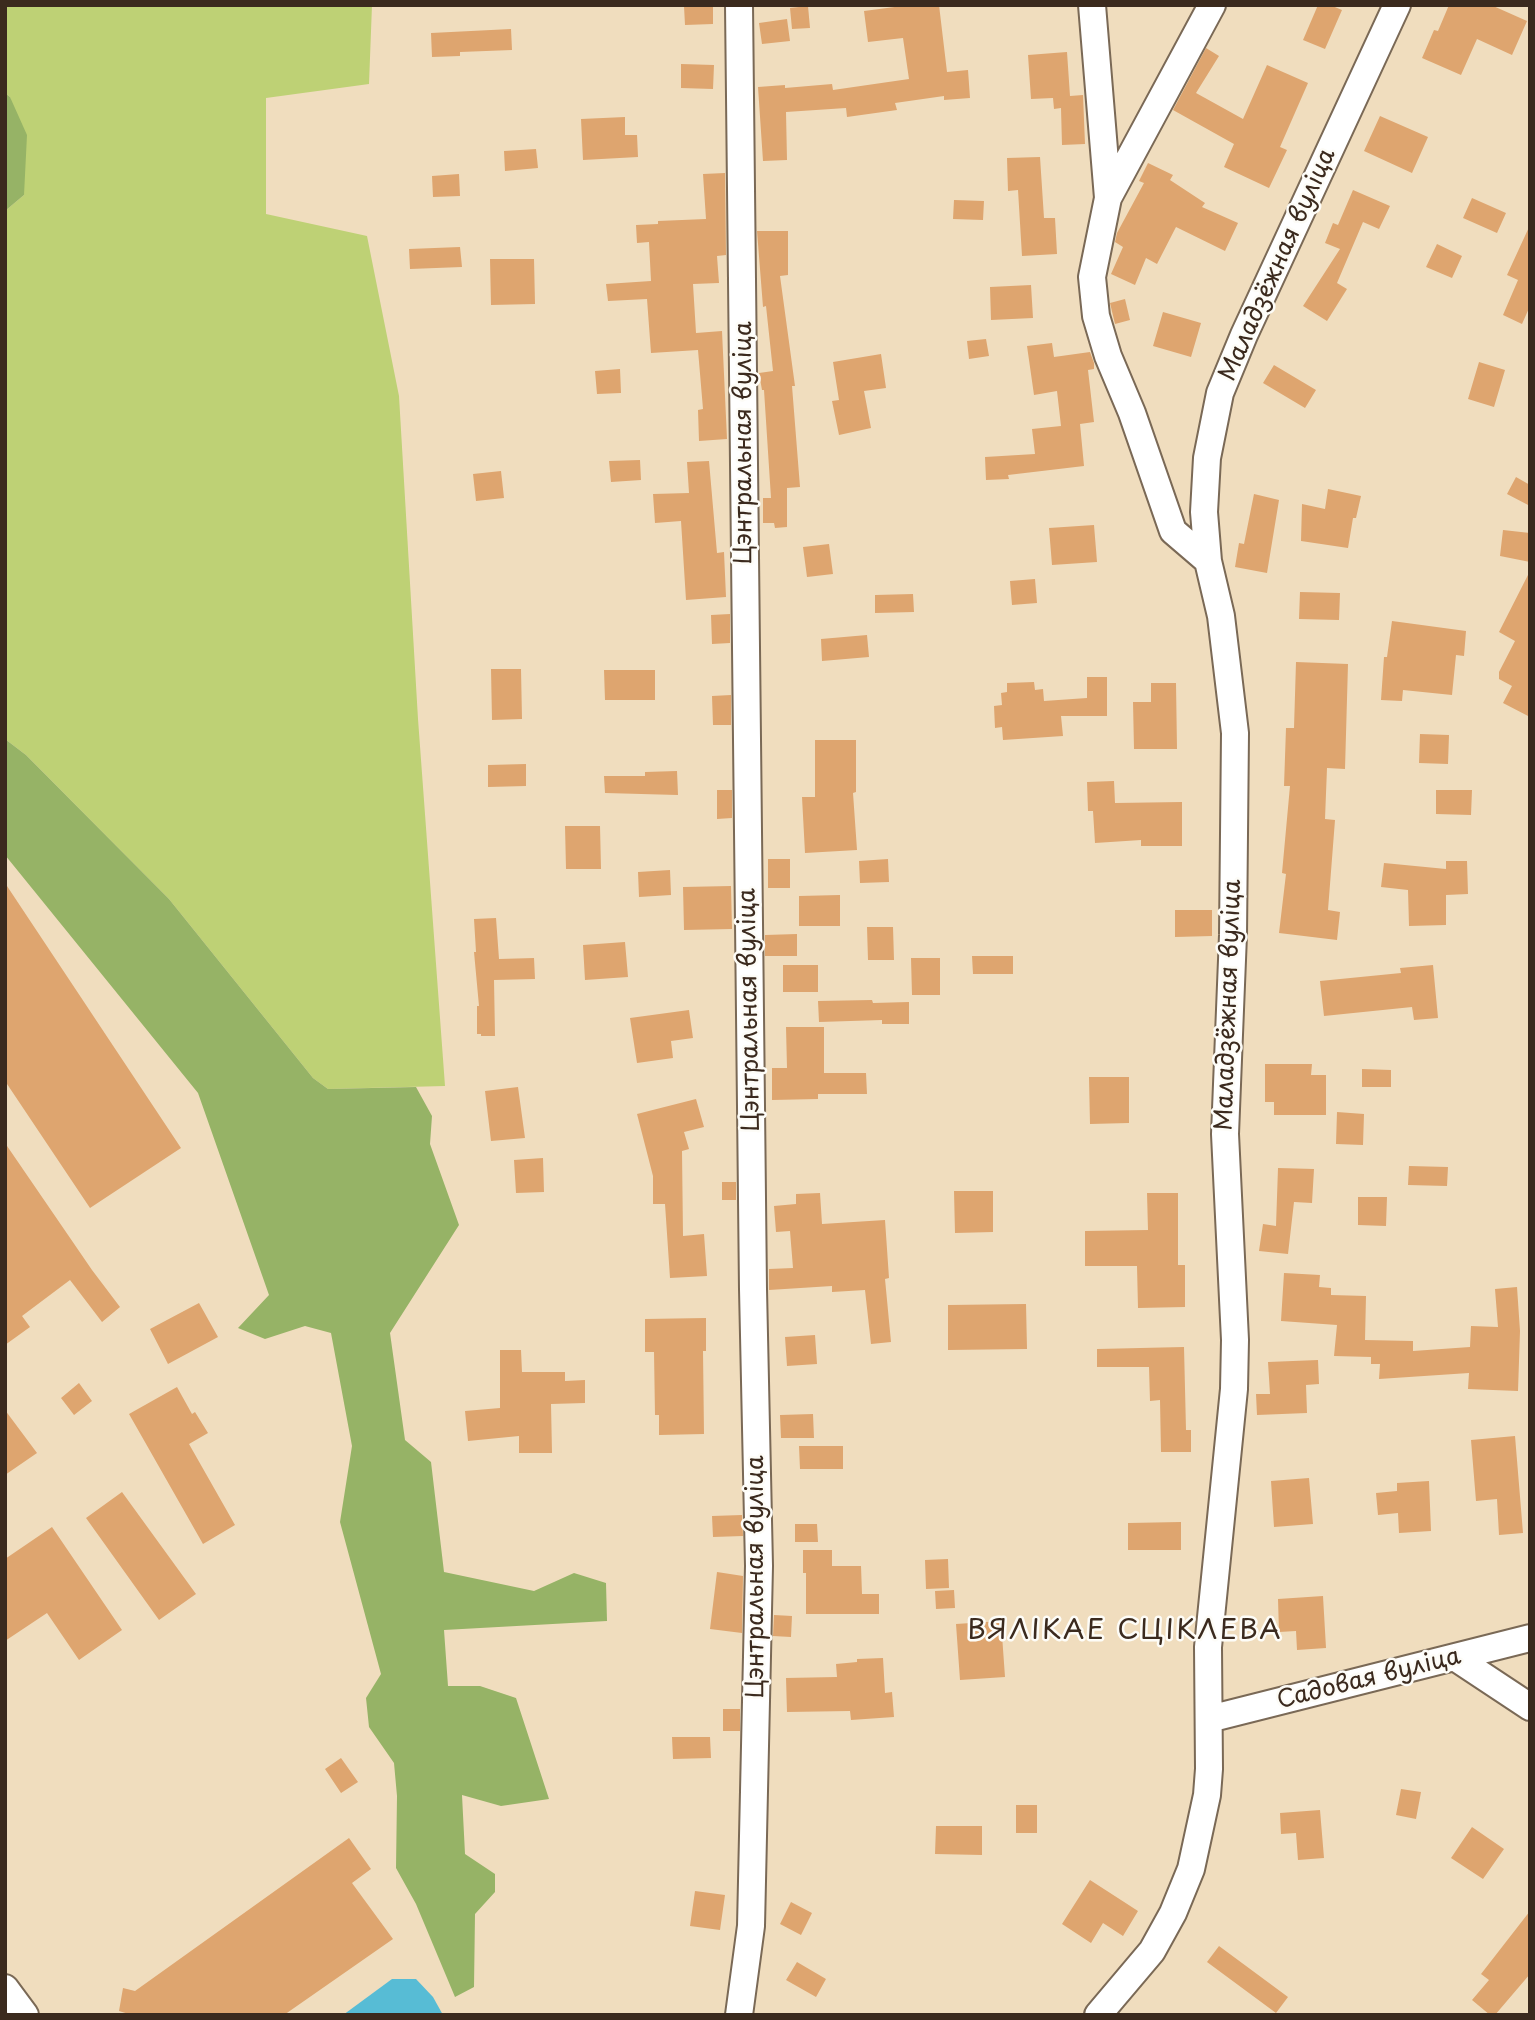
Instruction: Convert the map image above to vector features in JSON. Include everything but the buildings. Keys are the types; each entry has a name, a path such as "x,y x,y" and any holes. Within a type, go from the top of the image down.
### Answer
{"street":[{"name":"Цэнтральная вуліца","path":"739,5 753,1276 759,1566 751,1926 739,2015"},
{"path":"1092,5 1108,198 1092,277 1096,316 1108,356 1132,413 1173,531 1208,561"},
{"path":"1108,198 1212,5"},
{"name":"Маладзёжная вуліца","path":"1098,2015 1152,1951 1163,1933 1191,1869 1207,1795 1209,1769 1208,1647 1234,1389 1235,1340 1225,1134 1233,935 1235,733 1221,615 1208,561 1204,512 1207,458 1220,393 1244,335 1397,5"},
{"name":"Садовая вуліца","path":"1209,1719 1530,1638"},
{"path":"1456,1658 1530,1707"},
{"path":"5,1988 25,2015"}],"green space":[{"path":"5,5 372,5 369,84 266,98 266,214 367,236 399,396 418,719 445,1086 328,1089 313,1078 169,899 26,755 5,739 5,211 24,195 10,97 5,93"},
{"path":"5,93 10,97 27,135 24,195 5,211"},
{"path":"5,739 26,755 169,899 313,1078 328,1089 416,1087 432,1116 430,1144 459,1225 390,1333 405,1440 431,1462 444,1572 534,1591 574,1573 606,1583 607,1621 444,1630 448,1686 480,1686 516,1698 549,1799 501,1806 462,1795 465,1854 495,1874 495,1892 475,1914 474,1987 455,1997 416,1904 396,1868 397,1796 394,1763 369,1727 366,1698 381,1674 340,1522 352,1446 331,1333 305,1326 265,1339 238,1328 269,1295 198,1093 5,855"}],"water":[{"path":"392,1979 416,1979 433,1997 443,2015 343,2015"}],"district":[{"name":"ВЯЛІКАЕ СЦІКЛЕВА","path":"1125,1631"}]}
